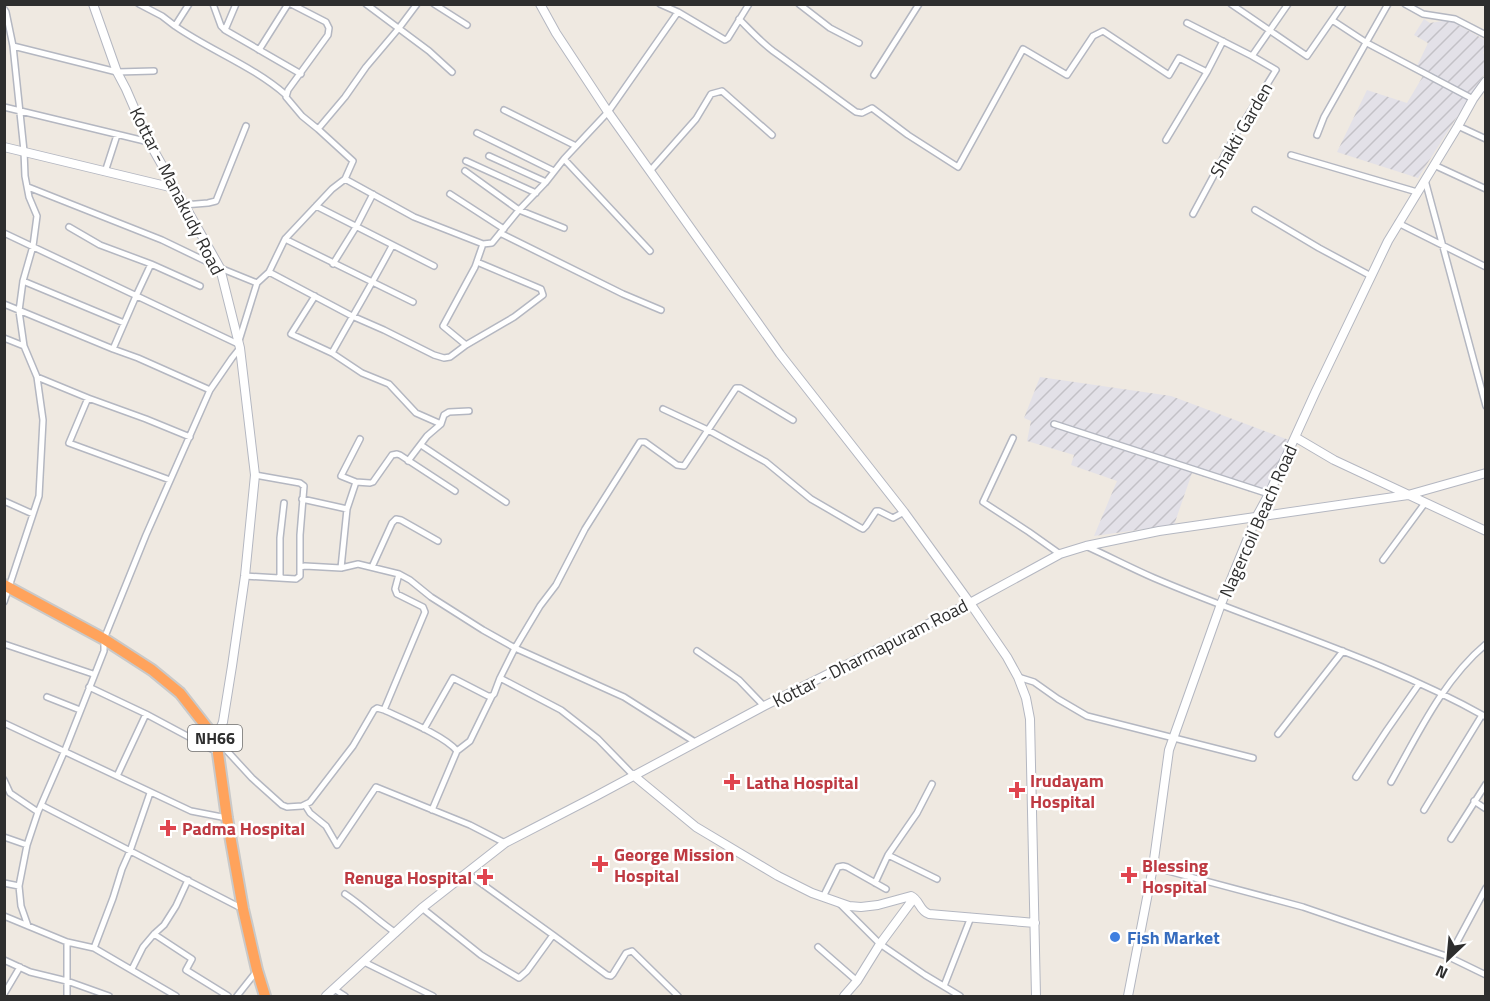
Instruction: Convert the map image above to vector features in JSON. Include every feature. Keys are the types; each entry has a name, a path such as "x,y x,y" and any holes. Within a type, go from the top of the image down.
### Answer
{"highway":[{"name":"NH66","path":"6,586 104,639 152,669 180,693 216,739 243,909 265,996"}],"main road":[{"name":"Kottar - Manakudy Road","path":"93,4 117,72 150,142 220,268 239,346 255,475 245,576 223,722 216,739"},
{"path":"540,4 556,33 608,112 780,354 904,512 970,603 1018,677 1026,698 1030,719 1036,996"},
{"name":"Nagercoil Beach Road","path":"1128,996 1153,867 1169,750 1221,604 1257,516 1388,241 1485,81"},
{"path":"4,147 174,188"},
{"path":"1295,437 1334,460 1485,531"},
{"name":"Kottar - Dharmapuram Road","path":"326,996 422,908 505,843 845,664 970,603 1060,554 1086,546 1159,531 1408,495 1485,473"},
{"path":"633,775 696,827 778,876 823,897 849,906 861,907 911,896 924,913 1035,923"},
{"path":"844,996 857,981 880,944 914,898"}],"street":[{"path":"28,926 21,906 19,886 27,845 38,812 104,651 104,639 146,535 210,390 239,346 256,284 269,272 285,240 332,189 345,179 352,160 302,116 276,86 139,4"},
{"path":"175,26 189,4"},
{"path":"213,4 221,26 225,30 301,74"},
{"path":"225,30 236,4"},
{"path":"259,50 289,4 326,22 329,28 328,35 286,95"},
{"path":"366,4 429,51 452,72"},
{"path":"318,129 417,4"},
{"path":"434,4 467,25"},
{"path":"660,4 678,12 724,40 728,38 748,4"},
{"path":"799,4 830,28 859,43"},
{"path":"874,75 919,4"},
{"path":"1231,4 1307,56 1343,4"},
{"path":"1187,23 1252,56 1288,4"},
{"path":"1317,135 1324,117 1388,4"},
{"path":"1405,4 1423,14 1455,19 1485,35"},
{"path":"4,9 13,46 25,176 29,197 37,216 19,311 24,346 37,377 43,420 39,496 6,586 4,602"},
{"path":"345,179 414,217 483,244 492,243 608,112 678,12"},
{"path":"739,19 797,70 856,112 862,113 872,108 908,135 958,167 1023,49 1067,75 1093,36 1103,31 1169,75 1179,58 1207,72"},
{"path":"1332,20 1367,43 1473,99"},
{"path":"1166,140 1223,41"},
{"path":"13,46 117,72 154,71"},
{"name":"Shakti Garden","path":"1194,214 1235,136 1276,70 1252,56"},
{"path":"650,171 696,119 711,94 722,91 772,135"},
{"path":"4,107 150,142"},
{"path":"504,110 576,146"},
{"path":"184,205 208,204 216,201 246,126"},
{"path":"1458,126 1485,139"},
{"path":"477,133 554,171"},
{"path":"105,172 117,135"},
{"path":"1291,155 1417,192"},
{"path":"489,156 546,182"},
{"path":"564,159 650,251"},
{"path":"466,161 536,193"},
{"path":"1434,165 1485,189"},
{"path":"465,171 519,210 564,228"},
{"path":"1425,179 1485,406"},
{"path":"27,187 162,240 256,284"},
{"path":"333,264 373,194"},
{"path":"450,194 502,231 623,294 661,310"},
{"path":"316,206 434,266"},
{"path":"1255,210 1371,276"},
{"path":"1398,223 1485,267"},
{"path":"69,227 100,245 200,286"},
{"path":"4,233 239,346"},
{"path":"285,240 413,303"},
{"path":"466,345 443,326 477,262 483,244"},
{"path":"332,353 373,284 392,246"},
{"path":"269,272 352,316 444,358 450,357 514,317 542,296 541,289 477,262"},
{"path":"113,349 151,264"},
{"path":"23,281 124,323"},
{"path":"315,296 291,334 332,353 362,373 389,384 416,413 441,424"},
{"path":"4,304 210,390"},
{"path":"4,338 24,346"},
{"path":"37,377 190,437"},
{"path":"432,810 457,751 470,741 515,648 540,606 556,585 585,529 640,442 645,442 677,465 684,466 736,388 740,388 793,420"},
{"path":"88,398 69,442 170,480"},
{"path":"663,409 708,430 766,462 811,499 863,529 876,511 893,518 904,512"},
{"path":"408,461 427,436 441,424 444,415 449,412 469,411"},
{"path":"1054,424 1269,494"},
{"path":"1013,438 983,502 1060,554"},
{"path":"360,439 341,476 356,482 373,482 397,454 455,491"},
{"path":"421,446 506,502"},
{"path":"245,576 298,578 301,574 300,535 304,486 300,483 255,475"},
{"path":"340,568 347,509 356,482"},
{"path":"302,499 347,509"},
{"path":"4,501 33,514"},
{"path":"280,578 280,538 284,503"},
{"path":"1383,560 1425,503"},
{"path":"372,567 396,519 438,541"},
{"path":"1086,546 1153,578 1343,651 1442,694 1484,716 1424,810"},
{"path":"300,567 340,568 358,564 399,574 474,625 515,648 624,697 695,742"},
{"path":"384,710 425,612 423,608 397,594 395,589 399,574"},
{"path":"4,644 93,675"},
{"path":"1391,782 1442,694 1469,658 1485,644"},
{"path":"697,651 739,680 764,706"},
{"path":"1278,734 1343,651"},
{"path":"1018,677 1034,682 1087,716 1253,758"},
{"path":"424,729 453,678 492,696"},
{"path":"500,678 561,710 598,739 633,775"},
{"path":"1356,777 1419,684"},
{"path":"89,687 217,752"},
{"path":"47,697 80,710"},
{"path":"216,739 252,778 279,803 287,807 305,806 310,802 353,746 377,708 424,729 452,745 457,751"},
{"path":"117,776 146,714"},
{"path":"4,723 191,811 227,818"},
{"path":"4,780 7,792 38,812"},
{"path":"876,883 888,855 917,813 932,784"},
{"path":"1451,839 1485,784"},
{"path":"305,806 326,826 337,845 376,787 470,825 505,843"},
{"path":"94,948 150,793"},
{"path":"1474,801 1485,809"},
{"path":"41,806 243,909"},
{"path":"4,837 27,845"},
{"path":"888,855 937,879"},
{"path":"823,897 839,866 847,867 886,889"},
{"path":"1153,867 1303,907 1449,957 1485,975"},
{"path":"467,873 610,976 626,953 632,951 678,996"},
{"path":"132,969 143,947 165,925 188,880"},
{"path":"4,883 19,886"},
{"path":"1449,957 1485,888"},
{"path":"345,894 396,933"},
{"path":"838,902 880,944 960,996"},
{"path":"422,908 481,955 519,978 527,971 554,934"},
{"path":"4,916 67,942 94,948 176,996"},
{"path":"944,986 971,917"},
{"path":"154,934 192,958 186,970 228,996"},
{"path":"67,942 67,996"},
{"path":"818,947 857,981"},
{"path":"4,960 30,972 67,981 109,996"},
{"path":"364,962 433,996"},
{"path":"5,993 20,967"},
{"path":"237,996 257,970"},
{"path":"334,989 345,996"}],"shaded area":[{"path":"1424,19 1430,23 1449,20 1485,40 1483,53 1485,73 1418,178 1337,152 1367,90 1407,103 1426,71 1417,66 1428,43 1414,35"},
{"path":"1040,377 1171,396 1289,440 1266,497 1192,473 1174,525 1094,536 1117,481 1071,465 1074,455 1027,441 1031,421 1024,418"}],"place":[{"name":"Latha Hospital","path":"732,782"},
{"name":"Irudayam Hospital","path":"1017,790"},
{"name":"Padma Hospital","path":"168,828"},
{"name":"George Mission Hospital","path":"600,864"},
{"name":"Blessing Hospital","path":"1129,875"},
{"name":"Renuga Hospital","path":"485,877"},
{"name":"Fish Market","path":"1115,937"}]}
